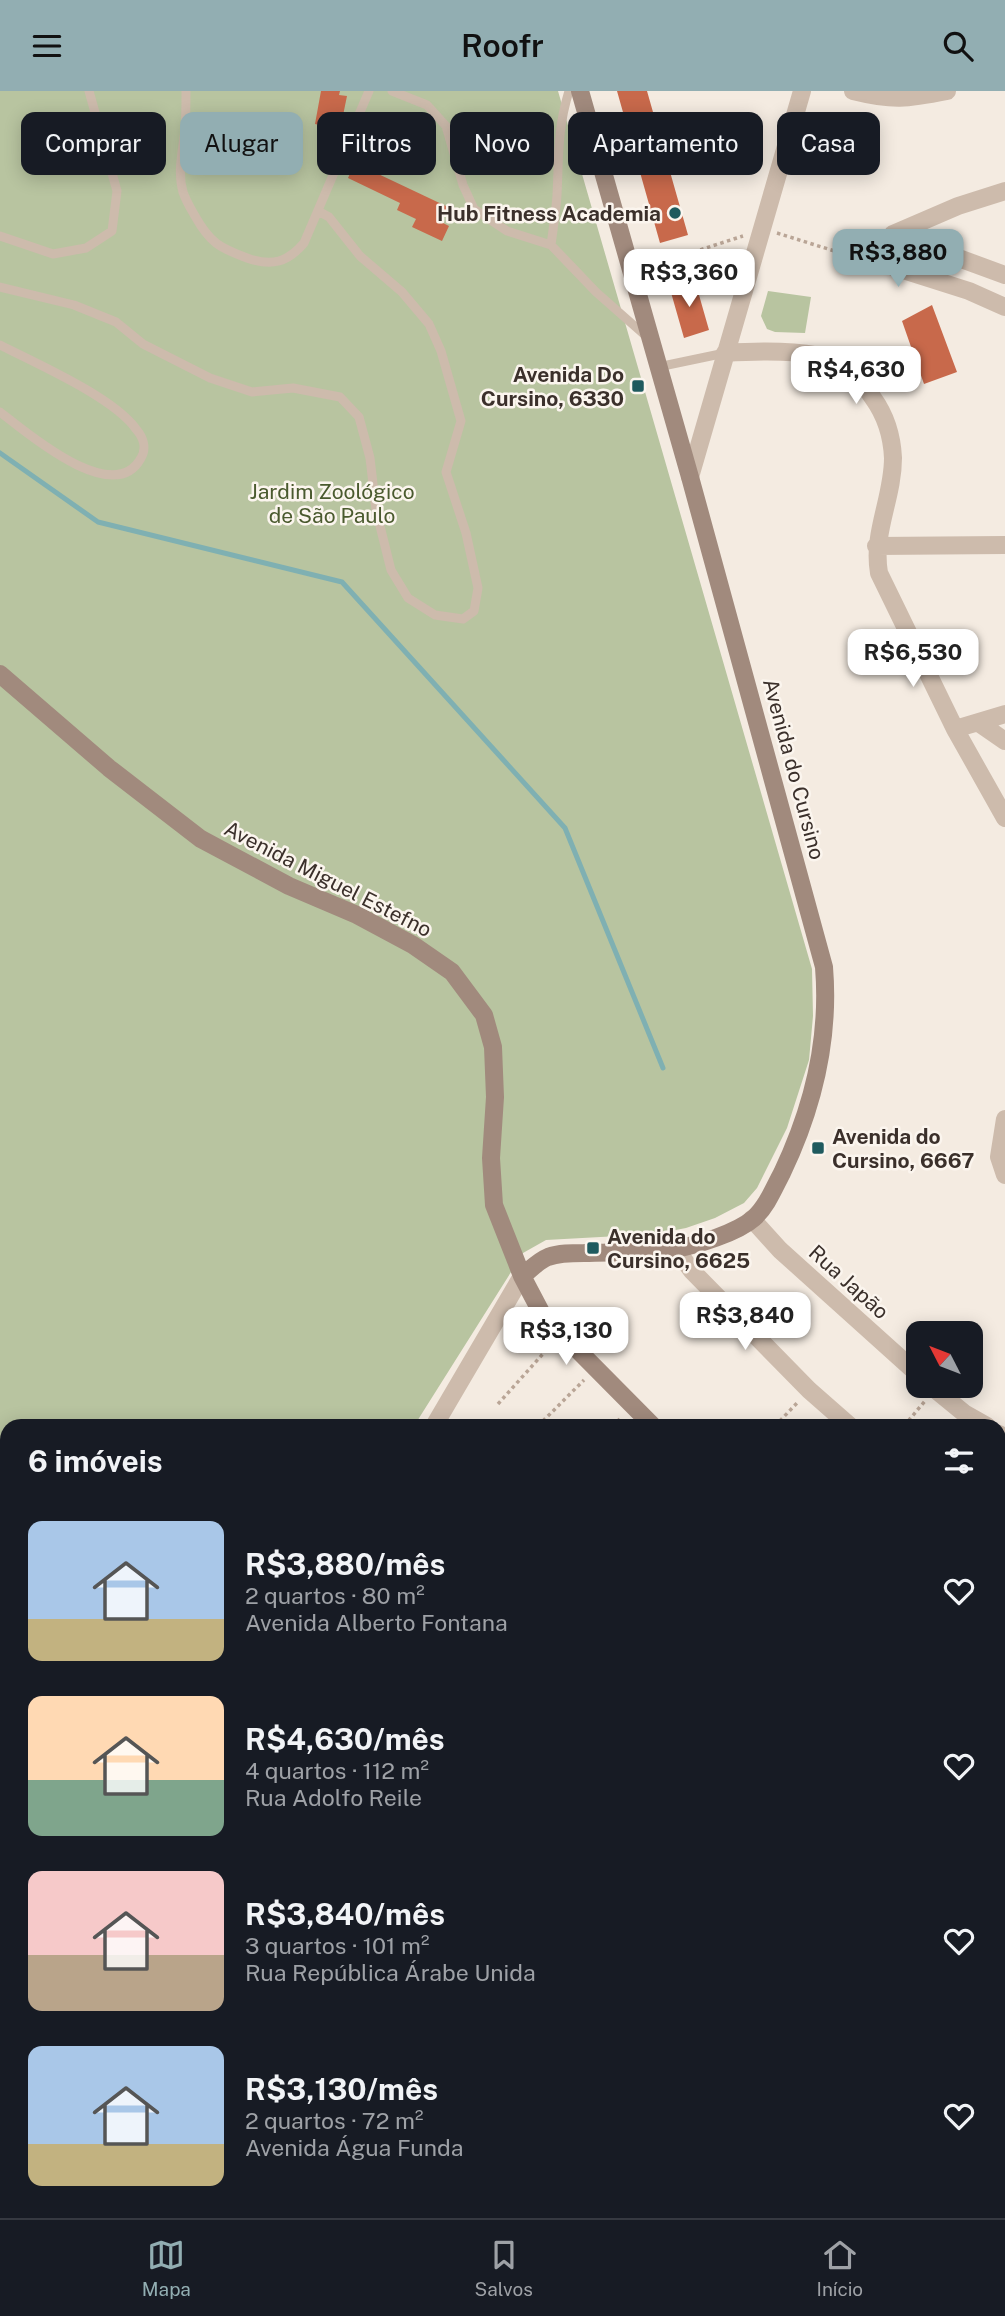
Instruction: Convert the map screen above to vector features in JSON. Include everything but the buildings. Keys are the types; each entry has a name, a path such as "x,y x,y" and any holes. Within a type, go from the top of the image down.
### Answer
{"main road":[{"name":"Avenida do Cursino","path":"522,1276 546,1258 563,1254 676,1249 726,1233 752,1219 764,1206 796,1143 816,1081 825,1036 827,996 820,954 690,477 580,91"},
{"name":"Avenida Miguel Estefno","path":"0,674 109,768 201,839 289,886 358,915 413,945 452,972 484,1015 494,1047 495,1097 491,1158 494,1205 522,1276 538,1310 646,1419"}],"street":[{"path":"690,477 802,91"},
{"path":"853,91 889,100 947,91"},
{"path":"1005,191 958,206 893,234 880,245 877,255 884,264 970,291 1005,307"},
{"path":"893,234 1005,275"},
{"path":"725,353 773,351 824,357 844,364 860,379 884,414 892,458 876,546 878,573 955,729 1005,818"},
{"path":"876,546 1005,545"},
{"path":"955,729 1005,714"},
{"path":"979,723 1005,741"},
{"path":"1005,1119 999,1157 1005,1175"},
{"name":"Rua Japão","path":"752,1219 780,1250 906,1363"},
{"path":"676,1249 692,1271 809,1390 842,1419"},
{"path":"438,1419 522,1276"},
{"path":"945,1398 974,1419"}],"lane":[{"path":"0,236 53,254 86,248 111,231 117,191 89,91"},
{"path":"186,91 180,179 184,195 210,240 225,250 252,260 275,262 292,257 304,243 369,91"},
{"path":"392,91 427,105 446,126 463,185 474,209 507,231 551,245 596,292 650,339"},
{"path":"551,245 557,197 557,148 561,118 569,91"},
{"path":"0,287 74,305 116,322 143,344 210,379 252,392 293,388 340,397 359,417 370,458 376,510 391,570 408,598 435,615 463,619 474,611 478,588 466,533 446,472 460,421 441,351 429,324 402,292 360,256 329,217 318,211"},
{"path":"0,345 62,377 121,413 144,440 144,454 138,464 125,472 107,477 84,470 0,412"},
{"path":"658,367 725,353"}],"path":[{"path":"631,272 760,231 777,232 861,260 877,255"},
{"path":"498,1404 561,1334"},
{"path":"545,1419 595,1369"},
{"path":"782,1419 809,1390"},
{"path":"909,1419 925,1398"}],"green space":[{"name":"Jardim Zoológico de São Paulo","path":"0,91 558,91 568,126 568,175 582,175 812,969 813,1016 809,1060 787,1128 757,1188 744,1203 715,1218 686,1228 655,1234 546,1240 523,1253 418,1419 0,1419"},
{"path":"768,291 811,297 805,333 775,332 767,329 761,316"}],"waterway":[{"path":"0,453 98,522 342,582 565,828 663,1068"}],"place":[{"name":"Hub Fitness Academia","path":"675,213"},
{"name":"Avenida Do Cursino, 6330","path":"638,386"},
{"name":"Avenida do Cursino, 6667","path":"818,1148"},
{"name":"Avenida do Cursino, 6625","path":"593,1248"}]}
